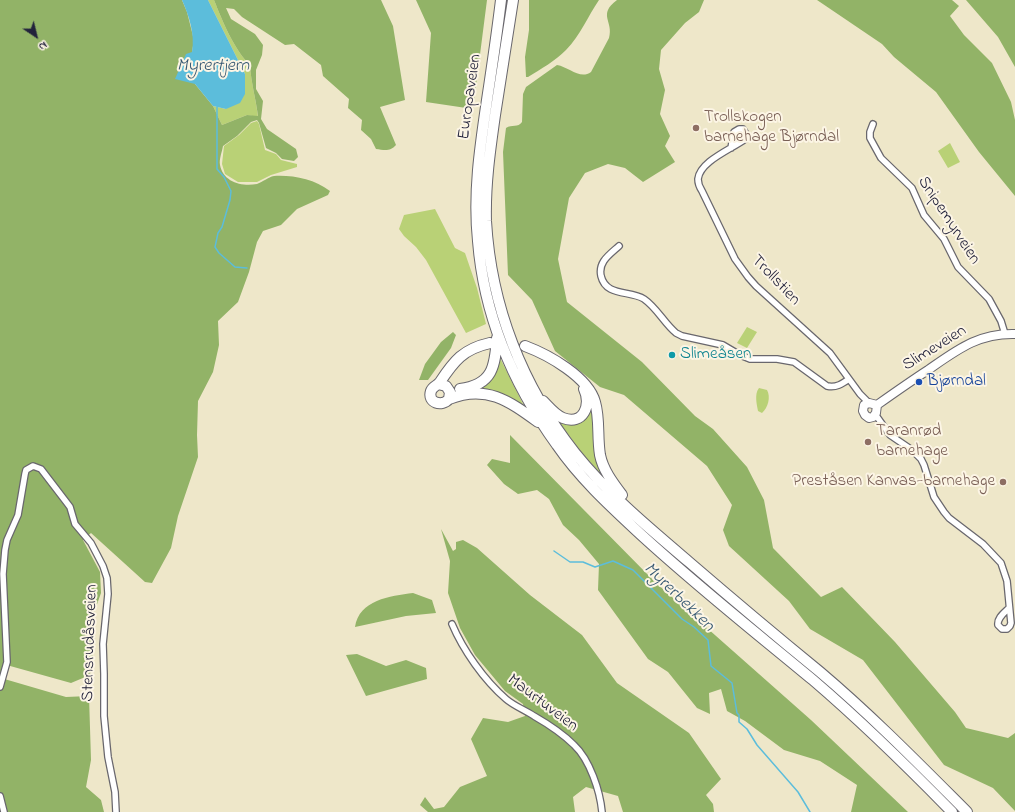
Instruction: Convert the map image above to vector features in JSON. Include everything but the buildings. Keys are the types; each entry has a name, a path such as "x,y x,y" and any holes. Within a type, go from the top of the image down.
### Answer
{"highway":[{"name":"Europaveien","path":"497,334 486,296 482,275 477,235 476,199 480,144 501,0"},
{"name":"Europaveien","path":"513,0 491,145 487,182 486,221 495,287 501,312 514,349 535,393 551,420 576,454 637,517"},
{"path":"446,390 470,388 487,378 493,368 495,360 497,334"},
{"path":"497,334 518,384 542,425 558,447 587,481 655,548 814,681 852,715 952,812"},
{"path":"446,390 447,369 468,350 490,343"},
{"path":"525,346 550,358 571,372 590,390 595,401 597,412 600,456 613,483 637,517 851,699 908,752 967,812"},
{"path":"535,393 560,416 567,419 576,418 584,413 588,404 587,395 580,380"},
{"path":"446,390 470,394 484,393 512,404 542,425"}],"street":[{"name":"Snipemyrveien","path":"872,124 870,138 881,158 912,188 924,215 940,234 958,267 989,299 1001,321 1004,334"},
{"name":"Trollstien","path":"731,148 702,168 698,181 731,251 743,271 756,286 830,353 860,394 873,404"},
{"path":"619,246 604,260 601,266 600,271 605,285 613,290 645,300 676,333 689,338 718,343 750,359 777,359 794,362 827,386 838,386 849,379"},
{"name":"Slimeveien","path":"873,404 966,344 981,338 1004,334 1015,334"},
{"path":"875,414 869,418 864,414 863,407 873,404 875,414 890,435 912,450 921,459 934,497 948,518 983,544 1001,563 1007,581 1008,608"},
{"name":"Stensrudåsveien","path":"0,687 7,662 3,574 5,550 7,540 18,515 26,470 33,466 41,469 68,502 75,524 91,543 103,566 107,578 108,594 103,644 104,716 109,763 115,792 116,812"},
{"name":"Maurtuveien","path":"452,624 456,634 471,658 506,699 539,719 579,750 599,792 602,812"},
{"path":"0,796 4,812"}],"green space":[{"path":"0,0 182,0 187,12 194,40 192,52 195,84 213,106 222,125 247,115 258,116 250,65 244,59 234,43 214,0 381,0 393,26 405,100 380,107 396,145 389,150 376,149 371,139 361,130 362,120 348,108 349,99 323,76 321,65 294,44 285,45 242,17 234,9 226,8 231,19 255,34 263,45 262,55 256,70 256,89 263,101 261,119 267,129 296,149 298,157 294,161 282,159 276,153 266,148 257,120 251,122 237,136 223,146 220,160 222,171 225,176 239,184 251,185 257,184 274,176 289,176 317,183 330,191 328,195 297,209 281,225 263,231 257,242 249,272 238,302 218,321 219,345 213,372 198,401 198,457 178,516 171,548 152,583 145,582 91,533 83,540 100,572 101,593 91,621 95,638 90,675 71,683 3,664 1,678 66,697 89,696 91,760 86,787 101,800 104,812 0,812"},
{"path":"208,0 214,0 234,43 244,59 250,65 258,117 247,115 222,125 213,106 226,109 245,74"},
{"path":"416,0 487,0 473,109 426,102 431,33"},
{"path":"529,0 599,0 580,32 566,50 548,65 526,77 525,57 529,30"},
{"path":"617,0 704,0 699,12 685,23 661,50 659,69 665,90 660,114 670,136 665,146 675,162 643,182 625,168 608,164 585,173 569,198 558,259 567,302 642,362 695,416 713,429 747,467 764,500 773,548 821,597 842,587 895,642 955,712 966,728 1008,738 1015,733 1015,811 993,788 944,765 863,660 810,629 789,601 729,546 723,530 732,505 707,466 624,395 600,387 555,351 532,300 508,275 503,152 506,128 519,125 522,122 523,94 526,87 557,65 583,75 591,72 609,38 610,27 607,14 611,5"},
{"path":"817,0 952,0 959,6 950,16 964,35 992,63 1011,102 1015,120 1015,196 979,152 936,92 894,57 882,44"},
{"path":"966,0 1015,0 1015,67 998,37"},
{"path":"257,121 265,150 276,154 281,160 297,164 297,167 271,175 257,182 238,182 225,174 222,164 224,146 239,135 251,123"},
{"path":"950,143 960,162 948,168 938,151"},
{"path":"435,209 455,248 465,253 477,288 486,324 466,333 426,260 399,229 404,215"},
{"path":"747,327 757,332 747,348 737,343"},
{"path":"453,332 456,335 451,348 428,380 419,380 425,364 441,342"},
{"path":"498,354 524,406 481,388"},
{"path":"759,388 767,390 769,396 767,405 762,413 758,411 756,396"},
{"path":"590,402 609,483 581,452 555,416 572,422"},
{"path":"510,435 655,582 811,720 908,812 851,812 857,785 820,761 784,750 745,721 727,711 721,689 709,693 710,714 697,708 668,672 648,659 598,590 599,564 579,540 563,525 549,499 537,490 518,494 504,484 487,465 492,459 510,463"},
{"path":"441,529 453,551 456,549 456,542 463,540 477,548 530,595 582,635 617,683 689,733 721,779 706,795 713,804 714,812 623,812 618,796 586,787 573,797 575,812 428,812 420,805 425,797 434,809 444,807 460,787 487,776 471,739 483,718 508,722 525,716 523,704 505,691 475,655 460,628 448,593 450,561"},
{"path":"413,593 432,600 436,613 406,616 355,627 358,618 369,605 386,598"},
{"path":"357,654 386,666 406,660 426,668 427,679 366,696 346,655"}],"water":[{"name":"Myrertjern","path":"182,0 208,0 245,74 245,94 240,103 226,109 213,106 195,84 175,79 186,54 192,52 193,45 191,25"}],"waterway":[{"name":"Myrerbekken","path":"217,107 217,169 224,177 231,191 230,200 222,227 218,233 215,247 219,253 235,267 247,268"},
{"name":"Myrerbekken","path":"554,551 570,562 583,562 595,567 613,561 633,570 682,619 694,627 708,640 711,666 732,683 737,713 739,715 739,722 747,729 757,745 798,792 810,812"}],"place":[{"name":"Trollskogen barnehage Bjørndal","path":"696,128"},
{"name":"Slimeåsen","path":"672,355"},
{"name":"Bjørndal","path":"919,382"},
{"name":"Taranrød barnehage","path":"868,442"},
{"name":"Preståsen Kanvas-barnehage","path":"1003,482"}]}
